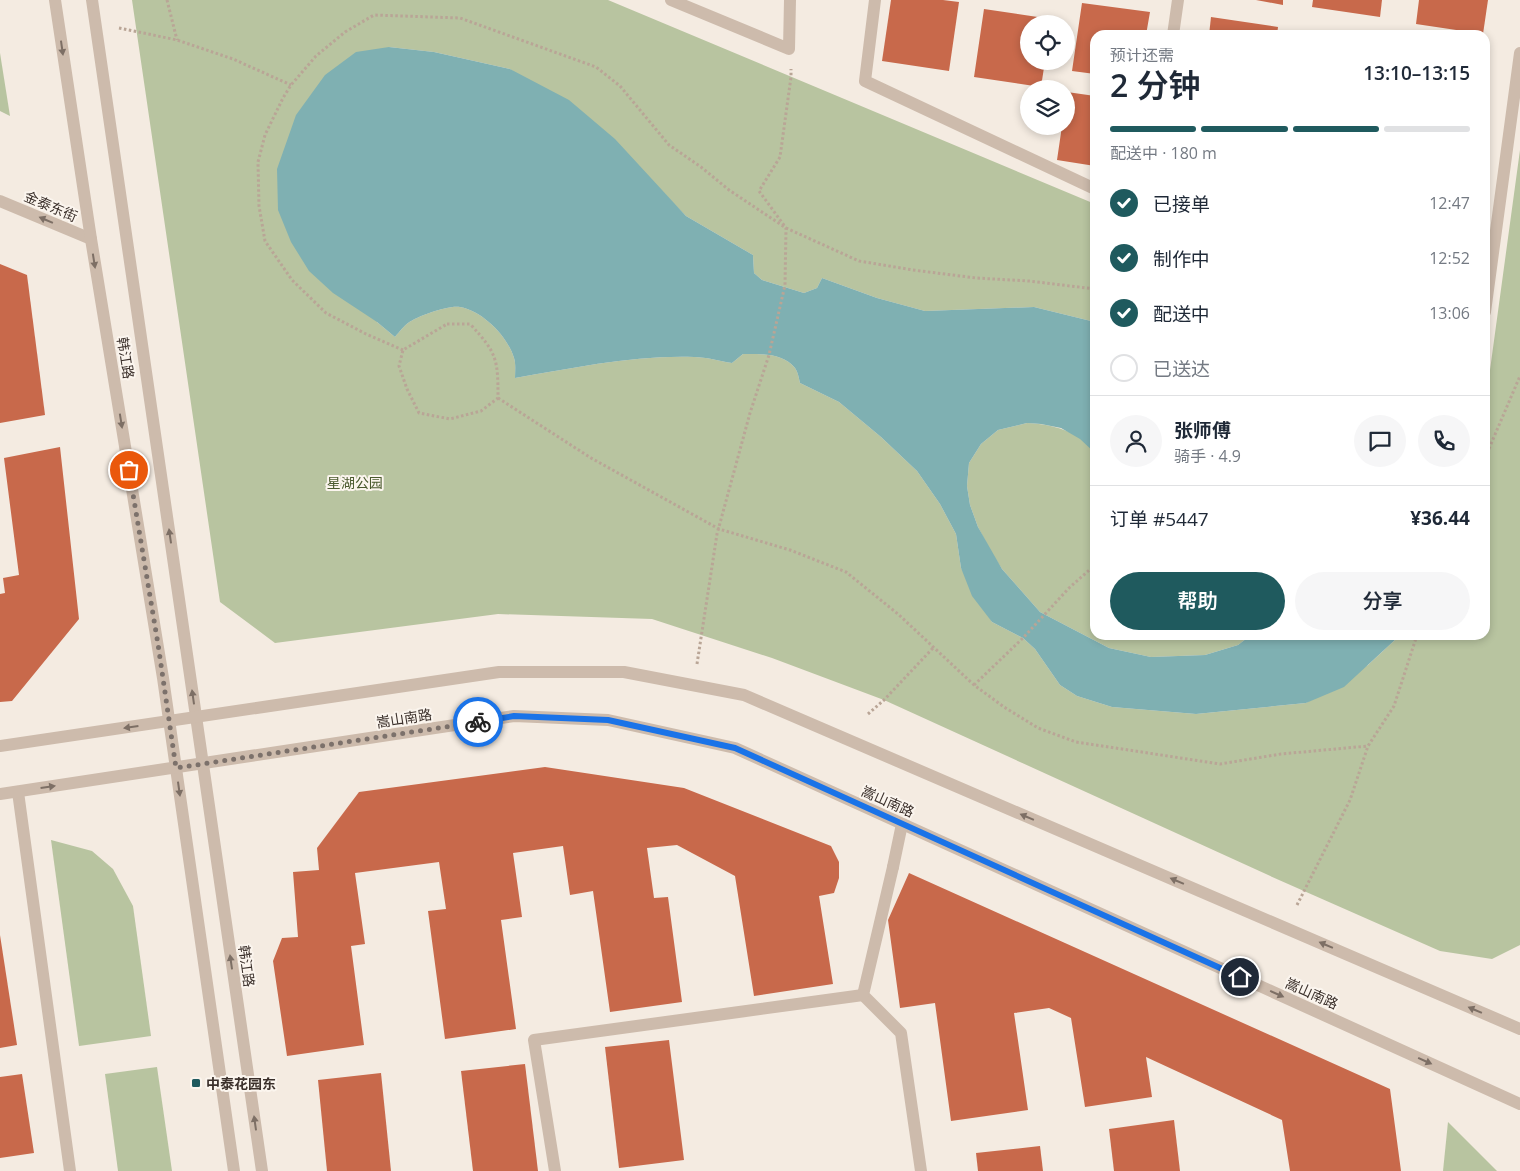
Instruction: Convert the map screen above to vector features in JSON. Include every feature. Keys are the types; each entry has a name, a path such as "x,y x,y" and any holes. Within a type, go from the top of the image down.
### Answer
{"street":[{"name":"韩江路","path":"55,0 91,239 169,721 234,1171"},
{"name":"韩江路","path":"92,0 262,1171"},
{"path":"672,0 789,49 790,0"},
{"path":"875,0 865,81 1090,187"},
{"path":"1174,30 1178,0"},
{"path":"1490,275 1520,53"},
{"name":"金泰东街","path":"0,201 91,239"},
{"path":"0,746 499,672 624,672 744,695 1520,1029"},
{"name":"嵩山南路","path":"203,765 514,716 608,720 735,748 1520,1104"},
{"path":"0,794 203,765"},
{"path":"18,792 70,1171"},
{"path":"863,995 902,824"},
{"path":"555,1171 534,1040 863,995"},
{"path":"863,995 901,1033 921,1171"}],"path":[{"path":"167,0 177,40"},
{"path":"403,350 366,334 326,313 292,280 265,242 259,206 258,162 265,135 283,98 316,56 345,32 374,15 460,18 596,67 620,86 669,145 730,190 786,228 860,261 976,278 1029,281 1090,288"},
{"path":"119,28 177,40 233,59 292,85"},
{"path":"692,685 700,654 719,529 750,413 769,355 785,286 786,228 759,191 780,157 791,77 789,49"},
{"path":"447,324 470,324 487,342 498,364 498,398 481,411 450,419 419,413 407,389 399,366 403,350 447,324"},
{"path":"1490,446 1520,376"},
{"path":"498,398 591,458 719,529 790,550 846,572 898,614 974,686 1038,728 1076,742 1220,764 1280,754 1368,746"},
{"path":"974,686 1023,638 1069,588 1090,569"},
{"path":"1297,905 1350,800 1368,746 1394,706 1414,640"},
{"path":"868,714 884,700 933,648"}],"green space":[{"name":"星湖公园","path":"132,0 608,0 1090,202 1090,321 1034,307 925,311 877,298 822,278 817,288 804,293 762,280 754,273 753,255 686,216 650,179 510,69 434,52 389,47 377,322 395,337 408,323 426,314 455,307 469,309 486,319 506,342 515,360 515,378 604,363 649,358 699,357 732,363 743,354 764,354 784,359 795,368 800,383 839,402 881,437 917,471 940,504 956,534 961,568 992,622 1023,638 1035,649 1060,685 1077,696 1112,707 1196,714 1306,703 1368,665 1395,640 1490,640 1490,370 1520,150 1520,945 1492,959 1440,951 1279,880 884,700 772,658 652,619 498,614 275,643 220,602"},
{"path":"0,53 10,116 0,111"},
{"path":"1027,423 1046,425 1074,434 1090,446 1090,638 1040,612 1002,569 978,527 970,505 967,486 969,463 981,444 998,430"},
{"path":"1094,640 1244,640 1238,645 1205,655 1151,657 1109,648"},
{"path":"51,840 92,851 113,869 133,906 151,1036 79,1046"},
{"path":"157,1067 172,1171 118,1171 105,1074"},
{"path":"1448,1122 1497,1171 1443,1171"}],"water":[{"path":"389,47 434,52 510,69 569,100 615,139 686,216 753,255 754,273 762,280 804,293 817,288 822,278 877,298 925,311 1034,307 1090,321 1090,448 1080,439 1061,428 1027,423 998,430 981,444 969,463 967,486 970,505 978,527 1002,569 1040,612 1090,638 1090,640 1109,648 1151,657 1205,655 1238,645 1244,640 1395,640 1344,687 1306,703 1196,714 1112,707 1077,696 1060,685 1035,649 1023,638 992,622 972,596 961,568 956,534 940,504 917,471 881,437 839,402 800,383 795,368 784,359 764,354 743,354 732,363 699,357 649,358 604,363 515,378 515,360 506,342 486,319 469,309 455,307 426,314 408,323 395,337 377,322 333,293 309,271 291,242 278,210 277,169 296,115 325,75 356,52"}],"building":[{"path":"891,0 943,0 959,2 949,71 882,61"},
{"path":"1256,0 1283,0 1283,5"},
{"path":"1313,0 1382,0 1380,17 1312,7"},
{"path":"1419,0 1488,0 1484,30 1456,30 1416,24"},
{"path":"1082,3 1150,12 1147,30 1090,30 1090,73 1072,71 1075,70 1075,51"},
{"path":"984,9 1024,15 1020,15 1020,70 1044,70 1042,80 1020,80 1020,84 974,77"},
{"path":"1211,17 1278,27 1278,30 1210,30"},
{"path":"1075,93 1090,95 1090,165 1057,160 1061,135 1075,135"},
{"path":"0,264 27,275 45,415 0,423"},
{"path":"60,447 79,619 12,701 0,702 0,594 5,593 3,578 19,575 4,458"},
{"path":"545,767 684,788 831,846 839,862 839,878 834,893 819,896 833,984 754,996 735,876 677,845 647,848 654,898 668,897 682,1002 610,1012 593,891 570,895 563,846 513,853 522,917 501,920 516,1029 445,1039 428,911 446,909 439,862 355,873 365,944 351,946 364,1045 287,1056 273,961 282,938 298,937 293,872 319,870 317,848 359,792"},
{"path":"909,873 1390,1089 1401,1171 1290,1171 1282,1120 1146,1057 1152,1097 1085,1107 1071,1018 1049,1008 1014,1013 1028,1110 951,1121 935,1003 900,1008 888,920"},
{"path":"0,935 17,1045 0,1048"},
{"path":"669,1040 684,1160 619,1168 605,1047"},
{"path":"525,1064 538,1171 473,1171 461,1071"},
{"path":"381,1073 391,1171 327,1171 318,1080"},
{"path":"22,1074 34,1153 0,1158 0,1077"},
{"path":"1174,1120 1180,1171 1114,1171 1109,1129"},
{"path":"1040,1146 1043,1171 978,1171 976,1153"}],"way so far":[{"path":"129,470 158,644 176,768 478,722"}],"place":[{"name":"中泰花园东","path":"196,1083"}],"route":[{"path":"478,722 514,716 608,720 735,748 1240,977"}]}
